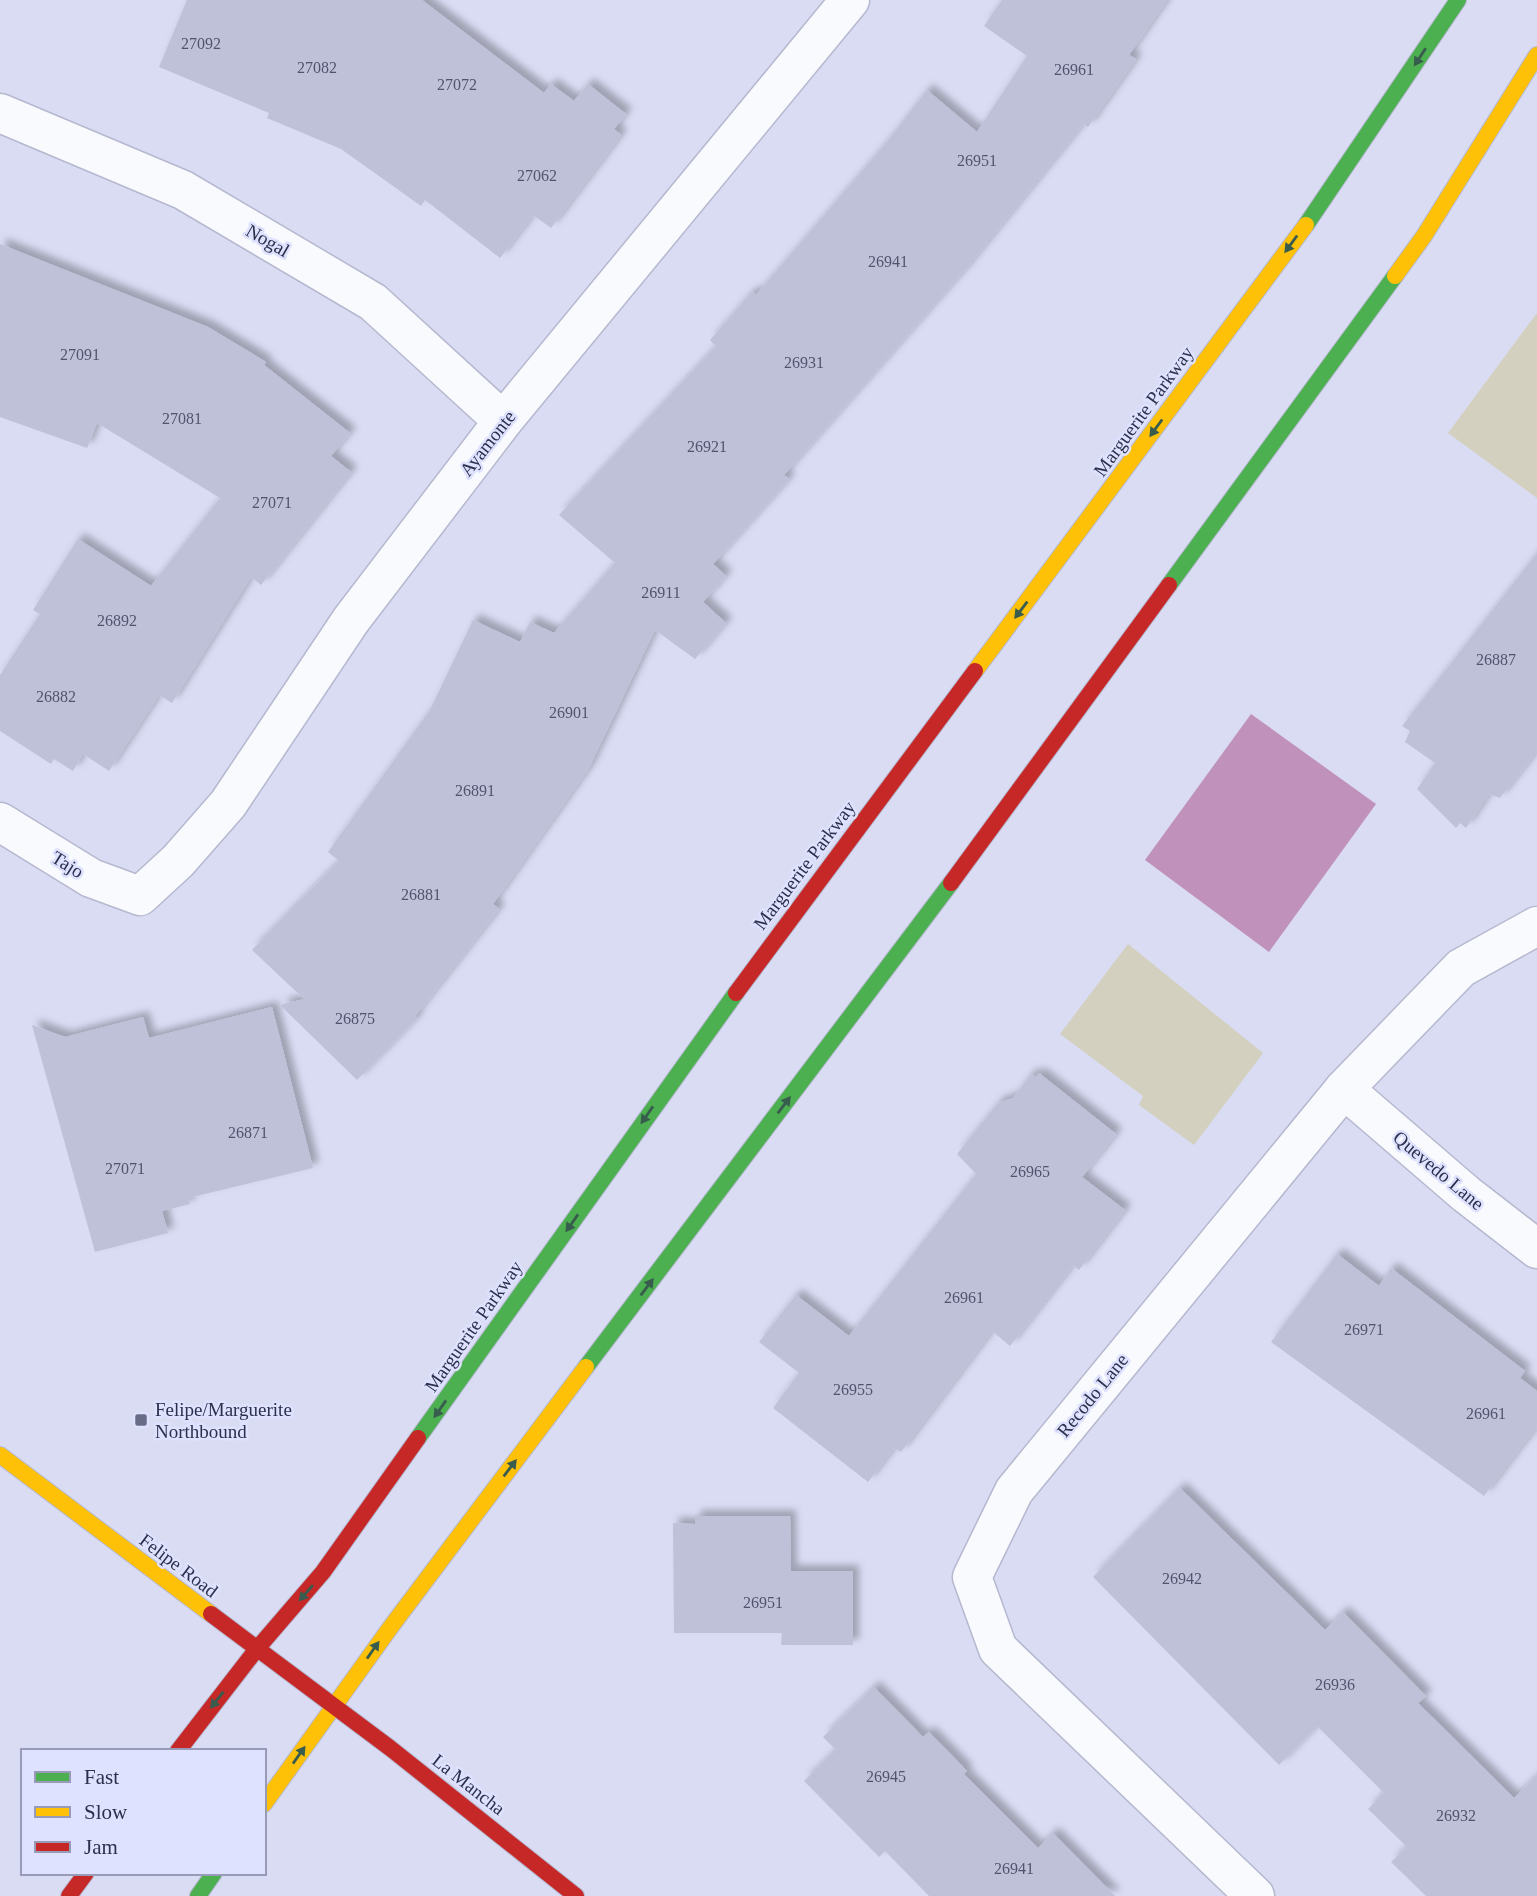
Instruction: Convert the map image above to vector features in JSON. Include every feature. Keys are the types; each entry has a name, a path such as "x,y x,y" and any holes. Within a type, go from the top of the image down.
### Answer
{"main road":[{"name":"Marguerite Parkway","path":"180,1749 256,1650 323,1573 684,1063 1339,180 1458,0"},
{"path":"266,1801 390,1628 921,923 1424,236 1537,55"},
{"name":"Felipe Road","path":"0,1455 334,1706"},
{"name":"La Mancha","path":"334,1706 576,1896"},
{"path":"69,1896 85,1875"},
{"path":"198,1896 213,1875"}],"street":[{"name":"Ayamonte","path":"140,896 178,861 228,804 351,620 503,421 850,0"},
{"name":"Nogal","path":"0,113 183,190 373,302 503,421"},
{"name":"Tajo","path":"0,822 91,878 140,896"},
{"name":"Recodo Lane","path":"1255,1896 998,1649 972,1577 1013,1491 1344,1089 1461,968 1537,926"},
{"name":"Quevedo Lane","path":"1344,1089 1466,1195 1537,1249"}],"shaded area":[{"path":"1537,313 1537,498 1448,433"},
{"path":"1251,714 1376,804 1269,952 1145,860"},
{"path":"1128,944 1263,1053 1194,1145 1139,1105 1143,1096 1060,1034"}],"building":[{"path":"187,0 422,0 544,93 551,84 574,101 588,84 626,114 614,129 621,135 551,228 533,215 500,258 425,200 421,206 341,149 267,118 269,113 159,67"},
{"path":"1002,0 1167,0 1129,55 1136,59 1088,127 1083,124 968,266 784,475 789,479 713,564 726,576 703,602 726,623 695,659 655,630 589,768 493,904 499,909 415,1016 417,1018 357,1080 280,1005 304,999 252,950 339,861 328,852 430,710 473,620 520,642 530,622 554,633 615,563 559,515 716,346 710,340 752,292 756,295 886,143 927,90 977,132 1027,56 984,26"},
{"path":"0,244 208,327 266,362 264,365 350,433 331,456 351,472 261,585 251,577 172,703 159,695 109,771 83,754 73,771 54,759 51,764 0,731 0,675 40,614 33,610 78,539 151,586 220,498 97,423 87,448 0,417"},
{"path":"1537,553 1537,751 1500,798 1489,794 1466,828 1460,823 1456,828 1417,789 1435,763 1405,742 1410,731 1402,726"},
{"path":"272,1007 313,1168 188,1198 190,1204 162,1211 168,1233 95,1252 32,1025 65,1037 143,1017 149,1038"},
{"path":"1039,1073 1116,1134 1082,1177 1125,1210 1079,1270 1073,1265 1010,1346 992,1331 901,1452 894,1448 868,1482 773,1408 799,1373 759,1342 796,1295 849,1336 976,1174 957,1154 998,1103 1013,1098 1031,1074 1036,1077"},
{"path":"1337,1254 1379,1286 1391,1268 1525,1371 1520,1378 1537,1391 1537,1426 1484,1496 1271,1342"},
{"path":"1180,1488 1325,1630 1343,1612 1426,1696 1418,1703 1514,1798 1537,1776 1537,1896 1426,1896 1391,1862 1407,1847 1368,1809 1384,1793 1317,1726 1279,1765 1093,1577"},
{"path":"695,1516 790,1516 791,1571 853,1571 853,1645 781,1645 782,1633 674,1633 673,1523 695,1524"},
{"path":"874,1687 923,1737 929,1732 967,1771 964,1774 1038,1848 1053,1833 1115,1896 929,1896 885,1851 879,1857 804,1781 836,1750 823,1737"}],"traffic: fast":[{"path":"1306,225 1458,0"},
{"path":"1169,585 1395,276"},
{"path":"586,1367 951,883"},
{"path":"418,1438 736,993"},
{"path":"198,1896 213,1875"}],"traffic: slow":[{"path":"1395,276 1424,236 1537,55"},
{"path":"975,671 1306,225"},
{"path":"266,1801 390,1628 586,1367"},
{"path":"0,1455 211,1614"}],"traffic: jam":[{"path":"951,883 1169,585"},
{"path":"736,993 975,671"},
{"path":"180,1749 256,1650 323,1572 418,1438"},
{"path":"211,1614 390,1748 576,1896"},
{"path":"69,1896 85,1875"}],"place":[{"name":"Felipe/Marguerite Northbound","path":"141,1420"}]}
